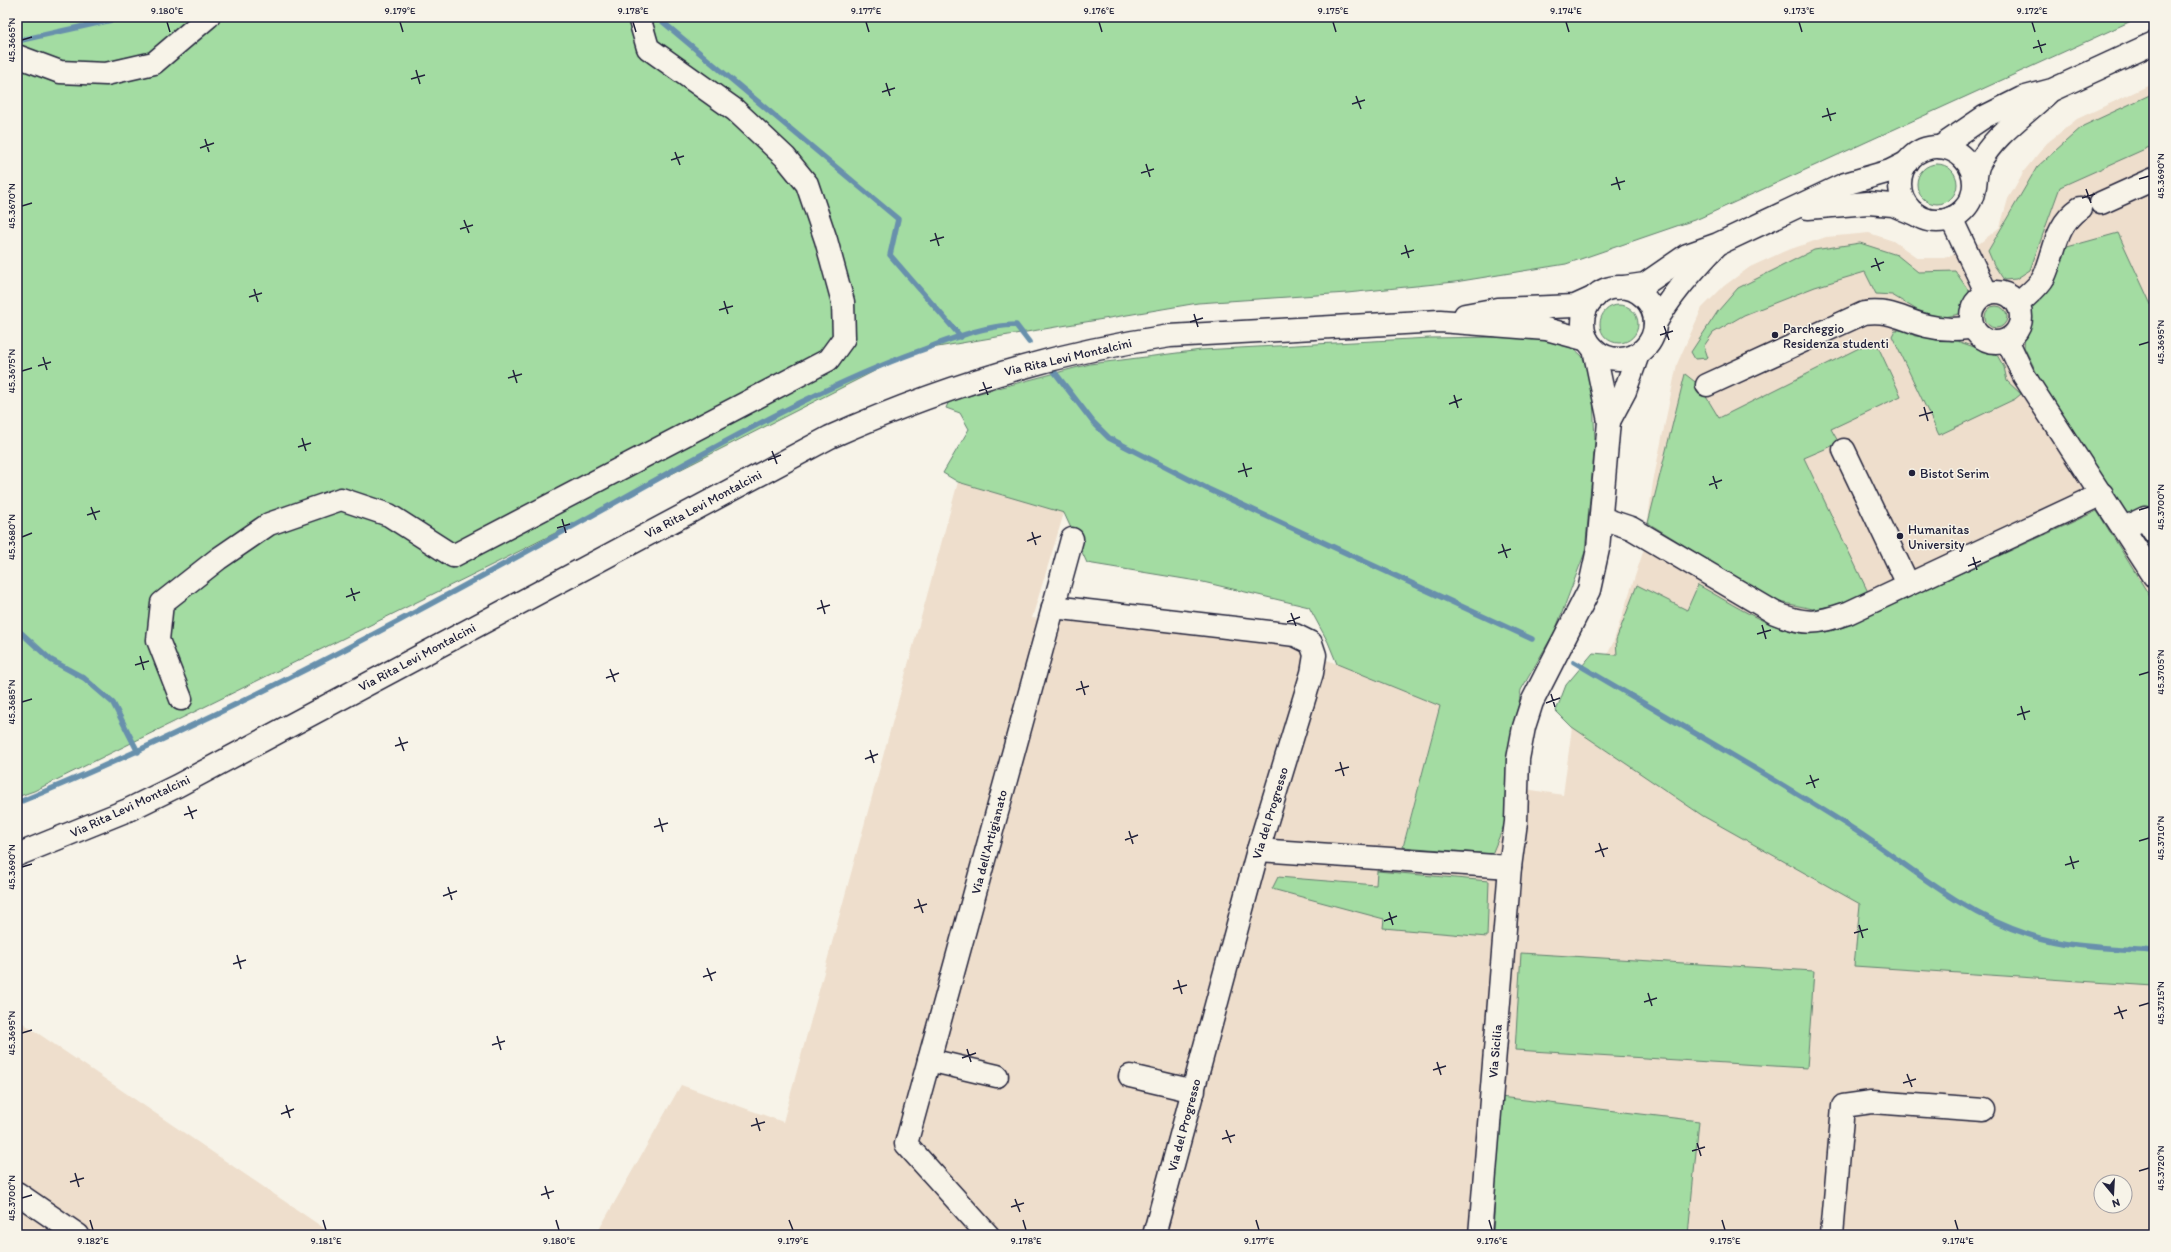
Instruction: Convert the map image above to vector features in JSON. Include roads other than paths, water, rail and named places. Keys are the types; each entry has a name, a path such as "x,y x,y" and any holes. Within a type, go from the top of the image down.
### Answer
{"street":[{"path":"17,56 60,72 106,74 154,63 208,17"},
{"path":"181,699 158,640 162,603 218,559 269,524 341,499 390,515 453,556 828,360 844,338 843,302 826,240 807,184 786,157 735,110 648,48 639,17"},
{"name":"Via Rita Levi Montalcini","path":"1440,321 1480,311 1531,306 1575,306 1595,297 1605,290 1645,284 1687,254 1718,244 1845,184 1890,171 1908,162 1916,154 1927,148 1940,147 1984,117 2022,98 2052,90 2154,43"},
{"name":"Via Rita Levi Montalcini","path":"1791,210 1844,203 1868,202 1893,205 1929,220 1942,221 1952,218 1964,210 1971,200 1978,166 1985,155 2006,131 2052,90"},
{"path":"1940,147 1952,150 1962,156 1970,165 1974,177 1974,189"},
{"path":"1908,162 1902,173 1900,185 1903,197 1909,208 1918,216"},
{"path":"2018,304 2043,278 2060,230 2068,216 2090,205 2154,179"},
{"path":"1952,218 1987,294"},
{"name":"Via Rita Levi Montalcini","path":"17,855 128,810 178,786 777,464 889,410 992,374 1127,342 1170,336 1440,321 1546,329 1591,345 1604,356 1616,359 1627,358 1638,354 1647,346 1653,336 1655,324 1683,281 1718,244"},
{"path":"1617,288 1628,289 1639,294 1648,302 1654,312 1655,324"},
{"path":"2002,293 2009,296 2018,304 2021,322 2018,330 2007,340 1991,342 1984,339 1973,328 1972,312 1980,298 1987,294 2002,293"},
{"path":"1595,297 1588,306 1584,317 1584,329 1591,345 1609,421"},
{"path":"1707,386 1864,313 1882,311 1926,326 1950,330 1973,328"},
{"path":"2007,340 2024,376 2154,576"},
{"path":"1609,421 1625,391 1638,354"},
{"name":"Via Sicilia","path":"1480,1235 1510,867 1516,822 1518,759 1524,727 1532,702 1589,590 1598,549 1609,421"},
{"path":"1844,450 1908,584"},
{"path":"1601,518 1631,528 1775,613 1797,622 1820,622 1848,613 2102,494"},
{"path":"2124,528 2145,518 2154,532"},
{"name":"Via dell'Artigianato","path":"988,1235 906,1144 1072,539"},
{"name":"Via del Progresso","path":"1053,607 1294,635 1310,643 1315,655 1312,673 1258,850 1154,1235"},
{"path":"1258,850 1510,867"},
{"path":"930,1060 997,1076"},
{"path":"1130,1076 1194,1091"},
{"path":"1832,1235 1843,1106 1872,1102 1984,1110"},
{"path":"17,1193 78,1235"}],"waterway":[{"path":"17,41 125,17"},
{"path":"657,17 898,219 890,255 961,337"},
{"path":"17,803 139,750 318,663 435,602 744,431 831,388 889,362 979,330 1016,325 1029,342"},
{"path":"1053,370 1093,422 1109,438 1208,489 1532,639"},
{"path":"17,629 51,660 84,678 113,703 138,752"},
{"path":"1574,662 1820,808 1876,844 1959,902 2003,925 2042,939 2074,945 2154,951"}],"place":[{"name":"Parcheggio Residenza studenti","path":"1775,335"},
{"name":"Bistot Serim","path":"1912,473"},
{"name":"Humanitas University","path":"1900,536"}]}
